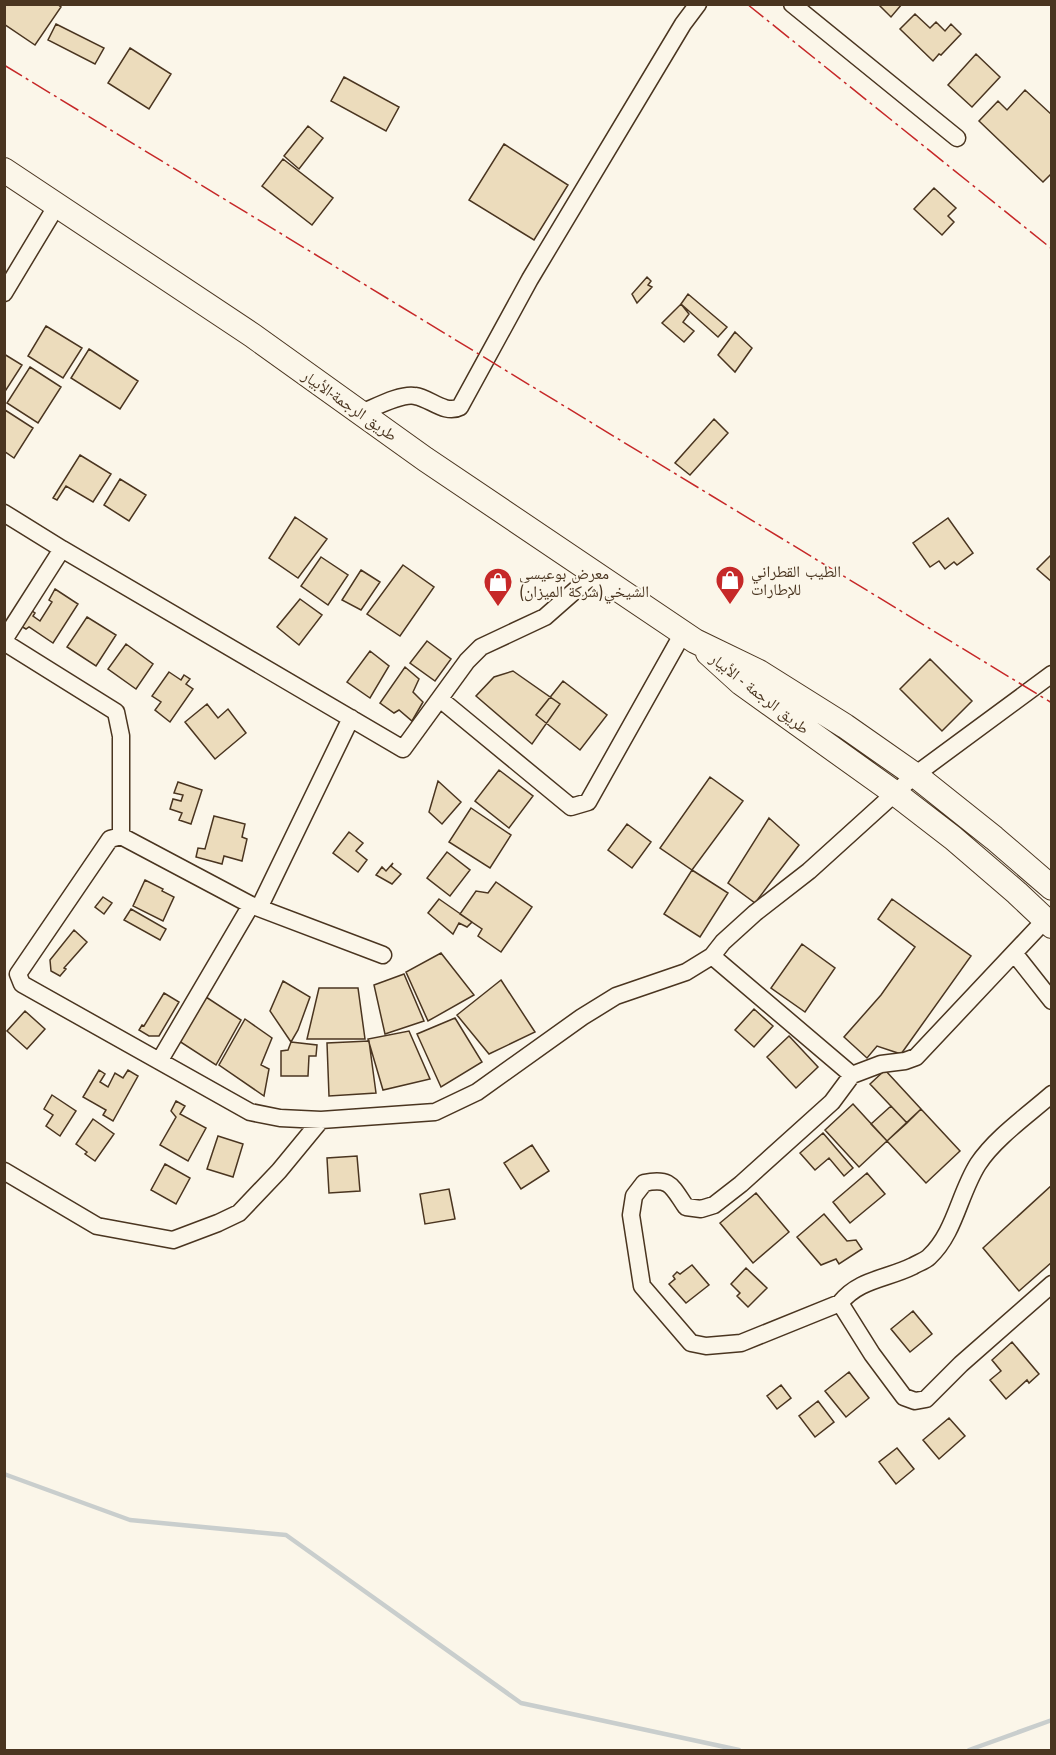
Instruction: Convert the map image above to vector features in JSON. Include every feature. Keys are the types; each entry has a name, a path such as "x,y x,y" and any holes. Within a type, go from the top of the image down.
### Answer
{"highway":[{"name":"طريق الرجمة-الأبيار","path":"4,170 252,335 425,459 689,637"},
{"name":"طريق الرجمة - الأبيار","path":"689,637 759,672 845,726 915,775 1052,888"},
{"name":"طريق الرجمة - الأبيار","path":"689,637 741,683 896,794 961,845 1049,923"}],"street":[{"path":"361,413 413,395 450,410 460,407 530,279 698,4"},
{"path":"792,4 957,138"},
{"path":"4,293 57,205"},
{"path":"4,513 402,749 467,661 481,647 545,617 595,573"},
{"path":"62,549 4,641 116,712 122,736 121,836"},
{"path":"440,699 571,807 588,802 689,637"},
{"path":"383,956 255,906 121,836 110,839 18,974 21,984 250,1112 280,1118 321,1119 435,1112 477,1092 582,1017 616,996 686,972 712,956 723,942 755,913 809,872 915,775 1052,674"},
{"path":"160,1060 255,906 351,718"},
{"path":"1049,923 1014,953 916,1057 880,1064 852,1074 832,1102 741,1184 714,1205 701,1209 686,1207 671,1186 659,1180 644,1183 634,1196 631,1215 642,1286 691,1343 706,1346 741,1343 840,1303 848,1294 870,1280 898,1273 928,1258 947,1234 965,1187 980,1162 998,1142 1052,1094"},
{"path":"1014,953 1052,1001"},
{"path":"712,956 852,1074"},
{"path":"4,1171 98,1226 172,1240 239,1213 279,1171 321,1119"},
{"path":"840,1303 872,1354 904,1397 915,1401 926,1399 961,1364 1052,1284"}],"building":[{"path":"4,4 57,4 61,7 35,45 4,24"},
{"path":"878,4 902,4 891,17"},
{"path":"915,14 930,28 936,22 945,31 951,24 961,34 933,61 900,29"},
{"path":"56,24 104,48 95,64 48,40"},
{"path":"130,48 171,74 149,109 108,83"},
{"path":"976,54 1000,77 972,107 948,85"},
{"path":"344,77 399,107 386,131 331,101"},
{"path":"1025,90 1052,115 1052,173 1043,182 979,121 998,101 1007,110"},
{"path":"308,126 323,138 299,169 284,156"},
{"path":"504,144 568,185 534,240 469,200"},
{"path":"283,159 333,198 312,225 262,186"},
{"path":"934,188 956,208 948,216 954,222 942,235 914,209"},
{"path":"647,277 651,281 648,285 652,287 637,303 632,294"},
{"path":"688,294 727,327 718,337 681,304"},
{"path":"681,304 689,314 683,322 694,331 684,342 662,323"},
{"path":"46,326 82,348 63,378 28,356"},
{"path":"735,332 752,348 735,372 718,355"},
{"path":"89,349 138,381 120,409 71,378"},
{"path":"4,354 22,365 4,393"},
{"path":"30,367 61,387 38,423 7,403"},
{"path":"5,410 33,428 14,458 4,451"},
{"path":"714,419 728,433 690,475 675,463"},
{"path":"80,455 111,474 93,502 66,486 57,500 53,498"},
{"path":"120,479 146,495 129,521 104,505"},
{"path":"295,517 327,539 298,578 269,558"},
{"path":"948,518 973,553 957,565 954,562 945,569 939,561 930,567 913,543"},
{"path":"1052,554 1052,582 1037,569"},
{"path":"321,557 348,575 328,605 301,586"},
{"path":"403,565 434,587 400,636 367,614"},
{"path":"361,570 380,582 361,610 342,600"},
{"path":"55,589 78,604 53,643 29,627 26,629 19,625 29,609 40,621 52,602 49,600"},
{"path":"300,599 322,615 299,645 277,627"},
{"path":"87,617 116,635 96,666 67,647"},
{"path":"427,641 451,659 435,681 410,663"},
{"path":"126,644 153,664 136,689 108,669"},
{"path":"370,651 389,666 370,698 347,682"},
{"path":"930,659 972,701 942,731 900,689"},
{"path":"405,667 419,679 413,692 423,702 412,721 399,710 394,713 380,703"},
{"path":"513,671 560,704 532,744 476,696 494,677"},
{"path":"169,672 181,680 184,675 190,679 186,684 193,689 170,722 155,710 161,702 152,696"},
{"path":"563,681 607,715 580,750 536,715"},
{"path":"207,704 218,718 228,709 246,733 215,759 185,722"},
{"path":"499,770 533,796 509,828 475,801"},
{"path":"710,777 743,801 692,870 660,848"},
{"path":"438,781 461,802 442,824 429,812"},
{"path":"178,782 202,790 191,824 179,820 182,813 170,809 173,799 181,801 183,795 174,793"},
{"path":"471,808 511,835 490,868 449,842"},
{"path":"214,816 245,824 242,837 247,839 242,861 224,856 222,864 196,857 198,848 205,849"},
{"path":"769,818 799,845 755,903 728,883"},
{"path":"627,824 651,842 632,868 608,850"},
{"path":"349,832 363,843 356,851 367,860 358,872 333,853"},
{"path":"447,852 470,870 450,896 427,878"},
{"path":"393,863 391,866 401,874 392,884 376,875 382,867 386,871"},
{"path":"692,870 728,893 700,937 664,914"},
{"path":"145,880 174,897 163,921 133,906"},
{"path":"496,882 532,907 501,952 478,936 482,929 460,914 476,891 488,893"},
{"path":"103,897 112,903 104,914 95,907"},
{"path":"439,899 472,922 467,927 459,923 453,934 428,913"},
{"path":"892,899 971,956 901,1054 877,1046 867,1058 844,1037 881,995 915,947 878,919"},
{"path":"131,909 166,929 160,940 124,920"},
{"path":"74,930 87,942 64,968 66,969 60,976 51,971 50,960"},
{"path":"802,944 835,968 805,1012 771,988"},
{"path":"441,953 474,995 428,1021 406,972"},
{"path":"404,974 424,1021 385,1034 374,985"},
{"path":"501,980 535,1032 489,1054 457,1015"},
{"path":"283,981 310,997 291,1042 270,1011"},
{"path":"319,988 358,988 365,1039 307,1039"},
{"path":"164,993 179,1002 159,1036 149,1036 139,1030 142,1025 144,1026"},
{"path":"206,997 241,1020 216,1065 179,1041"},
{"path":"754,1009 773,1026 754,1047 735,1030"},
{"path":"25,1011 45,1029 27,1049 7,1031"},
{"path":"455,1018 482,1062 441,1087 417,1034"},
{"path":"245,1019 272,1038 261,1065 269,1069 264,1096 219,1065"},
{"path":"409,1031 430,1079 383,1090 368,1039"},
{"path":"789,1036 818,1067 796,1088 767,1057"},
{"path":"369,1041 376,1093 329,1096 327,1043"},
{"path":"291,1042 317,1045 316,1056 309,1056 308,1076 281,1076 281,1051 288,1050"},
{"path":"99,1070 105,1074 100,1082 108,1087 115,1073 123,1078 128,1070 138,1076 113,1121 103,1115 106,1110 83,1097"},
{"path":"885,1070 921,1109 907,1123 870,1084"},
{"path":"52,1095 76,1111 60,1136 46,1126 53,1115 44,1109"},
{"path":"176,1101 185,1106 180,1114 206,1128 188,1161 160,1145 176,1117 171,1111"},
{"path":"853,1104 887,1141 859,1167 825,1130"},
{"path":"891,1106 907,1123 887,1141 871,1124"},
{"path":"921,1109 960,1151 926,1183 887,1141"},
{"path":"93,1119 114,1134 95,1161 76,1144"},
{"path":"823,1133 853,1168 844,1176 829,1158 815,1170 800,1153"},
{"path":"218,1136 243,1144 233,1177 207,1169"},
{"path":"532,1145 549,1171 521,1189 504,1163"},
{"path":"357,1156 360,1191 329,1193 327,1158"},
{"path":"165,1164 190,1178 176,1204 151,1190"},
{"path":"867,1173 885,1194 850,1223 833,1202"},
{"path":"1052,1185 1052,1262 1019,1291 983,1248"},
{"path":"449,1189 455,1219 425,1224 420,1194"},
{"path":"756,1193 789,1232 753,1263 720,1223"},
{"path":"824,1214 847,1241 856,1240 862,1249 839,1264 836,1259 821,1265 797,1237"},
{"path":"692,1265 709,1285 686,1303 669,1284 675,1279 673,1276 677,1272 680,1274"},
{"path":"746,1268 767,1288 748,1307 737,1296 740,1293 731,1284"},
{"path":"913,1311 932,1334 910,1352 891,1329"},
{"path":"1012,1342 1039,1374 1029,1383 1027,1380 1006,1399 990,1380 1001,1371 992,1360"},
{"path":"849,1372 869,1398 846,1417 825,1391"},
{"path":"781,1385 791,1398 777,1409 767,1396"},
{"path":"818,1401 834,1422 815,1437 799,1416"},
{"path":"949,1418 965,1436 939,1459 923,1440"},
{"path":"897,1448 914,1469 896,1484 879,1462"}],"waterway":[{"path":"4,1474 130,1520 286,1535 521,1703 739,1750"},
{"path":"969,1750 1052,1720"}],"power":[{"path":"747,4 1052,249"},
{"path":"4,65 1052,703"}],"place":[{"name":"الطيب القطراني للإطارات","path":"730,606"},
{"name":"معرض بوعيسى الشيخي(شركة الميزان)","path":"498,608"}]}
